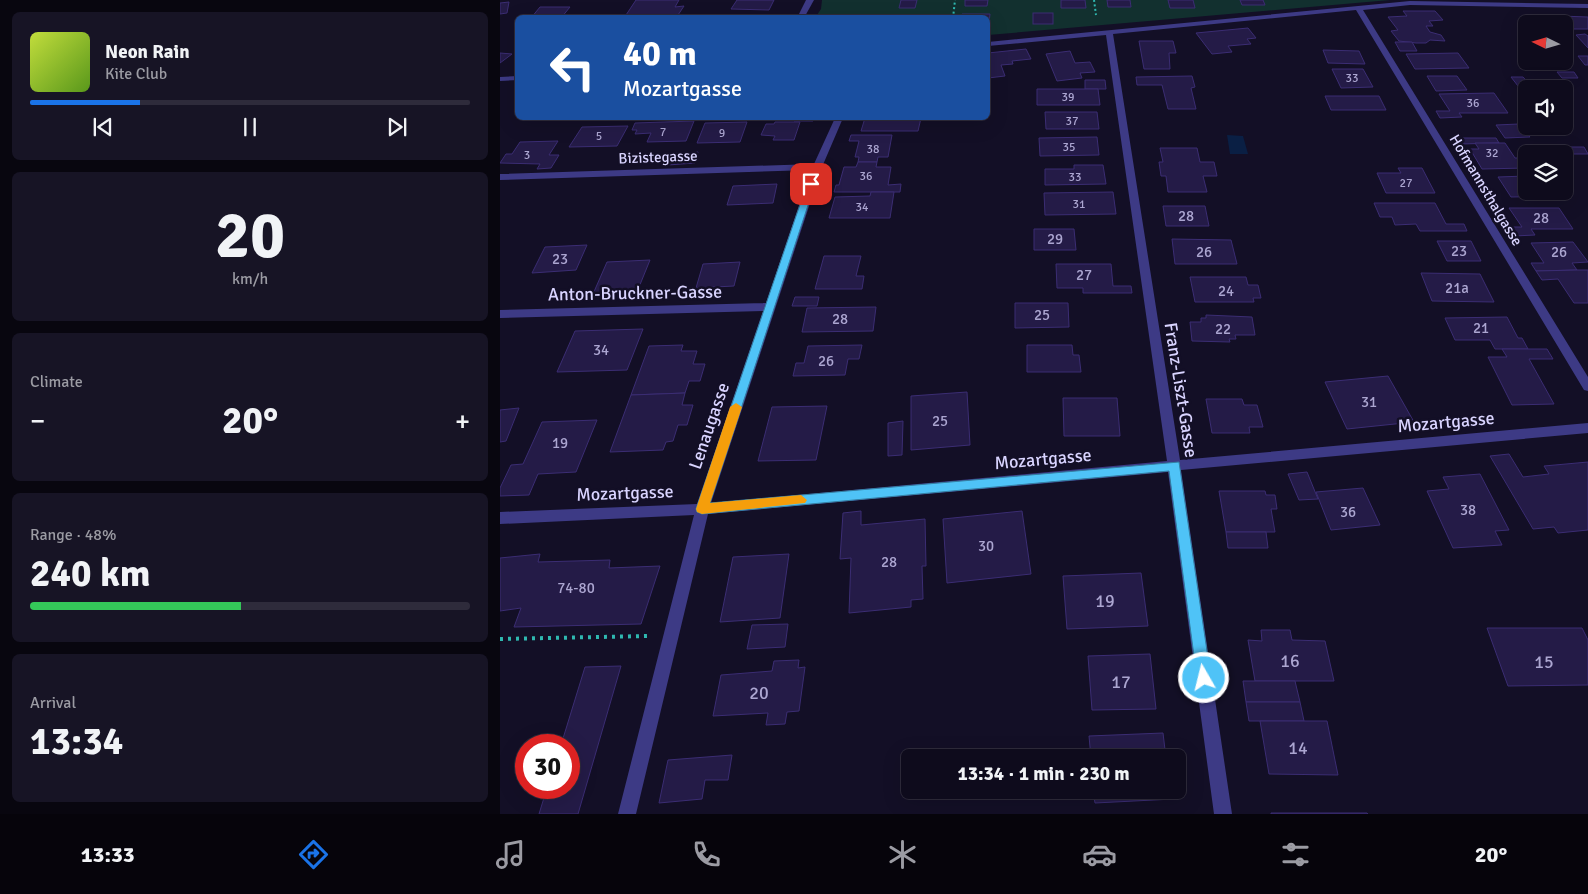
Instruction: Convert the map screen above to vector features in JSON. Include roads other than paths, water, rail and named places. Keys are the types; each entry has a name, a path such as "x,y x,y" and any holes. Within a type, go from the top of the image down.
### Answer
{"street":[{"path":"802,15 810,0"},
{"path":"990,44 1437,2 1588,6"},
{"name":"Hofmannsthalgasse","path":"1359,8 1588,387"},
{"name":"Franz-Liszt-Gasse","path":"1109,32 1174,466 1223,814"},
{"path":"500,79 515,78"},
{"name":"Lenaugasse","path":"627,814 702,509 817,167 838,120"},
{"name":"Bizistegasse","path":"500,177 817,167"},
{"name":"Anton-Bruckner-Gasse","path":"500,314 770,307"},
{"name":"Mozartgasse","path":"500,518 702,509 1588,428"}],"water":[{"path":"1227,135 1243,136 1248,154 1230,154"}]}
